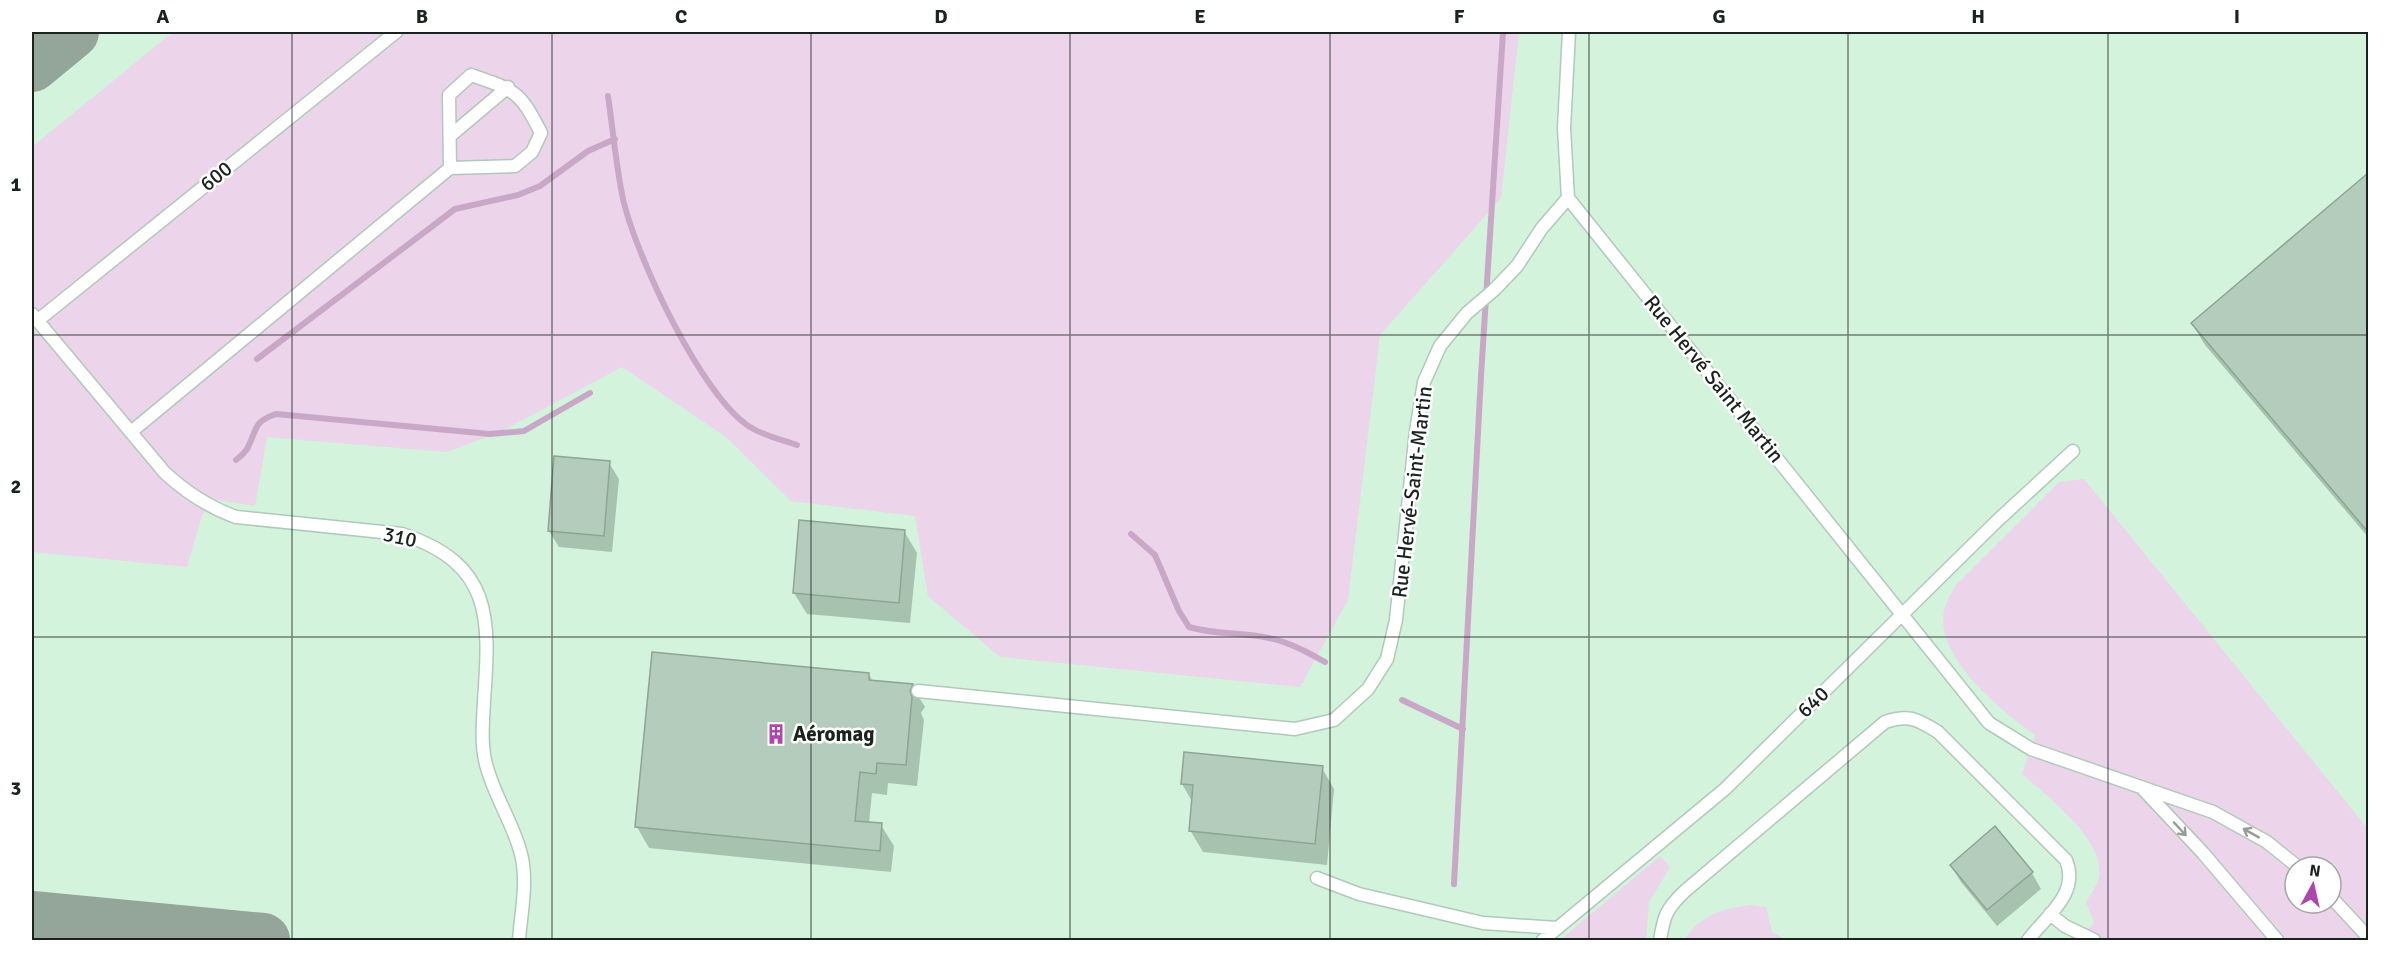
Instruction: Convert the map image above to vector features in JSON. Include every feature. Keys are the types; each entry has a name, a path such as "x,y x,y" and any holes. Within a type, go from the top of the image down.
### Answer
{"lane":[{"name":"600","path":"34,317 396,32"},
{"path":"1568,198 1564,128 1569,32"},
{"path":"131,432 450,168 515,166 532,152 541,133 526,104 508,87 471,75 449,95 450,168"},
{"path":"450,136 508,87"},
{"name":"Rue Hervé Saint Martin","path":"1568,198 1989,723 2031,749 2213,812 2267,843 2283,855"},
{"name":"Rue Hervé-Saint-Martin","path":"918,691 1295,729 1334,720 1368,688 1386,659 1396,620 1416,431 1424,382 1440,346 1467,313 1517,266 1542,228 1568,198"},
{"name":"310","path":"34,317 171,479 184,491 210,508 236,517 402,534 427,542 462,567 476,588 485,612 488,643 482,733 485,761 521,855 525,876 519,940"},
{"name":"640","path":"1543,940 1725,789 1998,520 2073,452"},
{"path":"1660,940 1663,922 1670,905 1684,891 1885,722 1900,717 1919,719 1938,732 2066,860 2070,872 2069,889 2028,940"},
{"path":"2140,786 2203,854 2277,940"},
{"path":"1317,878 1359,894 1483,923 1557,928"},
{"path":"2343,910 2368,937"},
{"path":"2050,914 2065,926 2094,940"}],"shaded area":[{"path":"32,32 2368,32 2368,940 32,940"},
{"path":"173,32 1519,32 1501,198 1380,335 1348,600 1300,687 1000,657 928,596 915,516 791,501 726,437 622,367 498,433 447,452 267,437 255,506 211,499 202,516 187,567 32,552 32,147"},
{"path":"2084,479 2368,829 2368,940 2080,940 2094,922 2086,902 2099,877 2099,863 2084,834 2072,820 2022,774 2035,735 1972,680 1948,644 1943,625 1945,607 1955,586 2059,482"},
{"path":"1660,856 1670,867 1649,902 1646,940 1560,940"},
{"path":"1750,905 1766,907 1772,932 1787,940 1684,940 1705,919 1721,911"}],"building":[{"path":"2368,173 2368,532 2191,323"},
{"path":"554,456 610,461 604,536 548,531"},
{"path":"799,520 905,530 899,603 793,593"},
{"name":"Aéromag","path":"652,652 869,673 869,680 913,684 910,691 912,697 906,765 877,763 876,774 860,772 855,821 882,823 880,851 635,827"},
{"path":"1184,752 1323,766 1315,844 1189,831 1193,785 1181,784"},
{"path":"1995,826 2033,872 1987,910 1950,865"}],"waterway":[{"path":"1454,884 1481,376 1503,32"},
{"path":"608,96 616,161 630,224 673,323 692,357 731,411 755,430 797,445"},
{"path":"257,359 455,209 518,195 540,186 588,151 615,139"},
{"path":"236,460 247,449 260,422 276,414 490,434 524,431 590,393"},
{"path":"1131,534 1155,555 1179,611 1189,627 1276,640 1325,662"},
{"path":"1402,700 1463,729"}],"taxiway":[{"path":"32,65 72,32"},
{"path":"32,918 263,940"}],"place":[{"name":"Aéromag","path":"776,734"}]}
